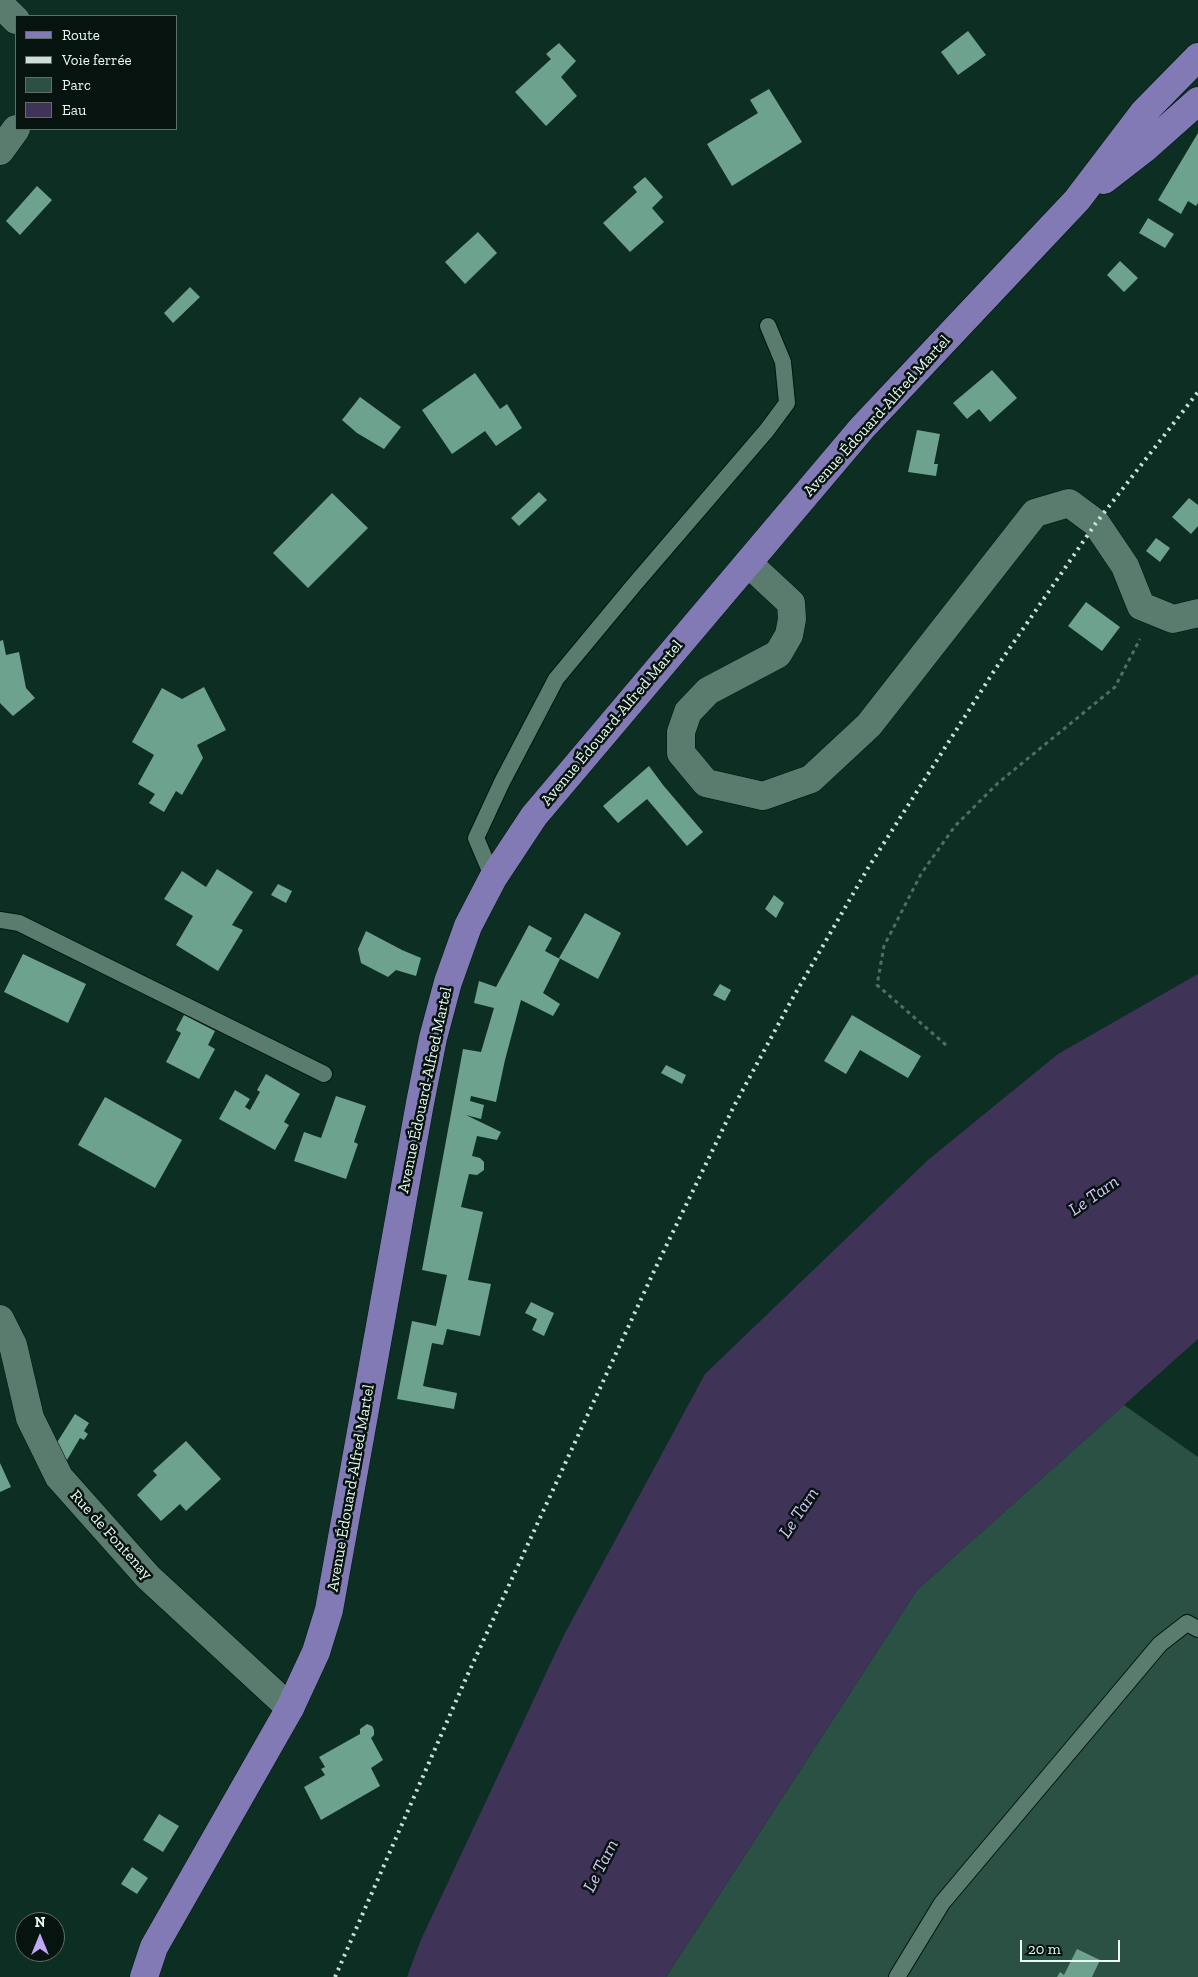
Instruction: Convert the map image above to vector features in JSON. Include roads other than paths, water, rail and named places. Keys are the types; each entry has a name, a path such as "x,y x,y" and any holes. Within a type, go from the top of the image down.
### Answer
{"main road":[{"path":"1077,200 1144,112 1198,57"},
{"path":"1077,200 1144,149 1198,101"},
{"name":"Avenue Édouard-Alfred Martel","path":"127,1977 154,1946 290,1708 316,1652 329,1610 433,1038 448,982 468,926 494,878 534,816 862,428 1077,200"},
{"name":"Avenue Édouard-Alfred Martel","path":"144,1977 154,1946"}],"street":[{"path":"0,4 15,19"},
{"path":"0,151 15,130"},
{"path":"748,563 791,603 792,619 789,635 778,654 708,691 688,712 681,732 681,753 706,783 763,796 811,779 869,725 1035,513 1069,503 1096,522 1125,566 1141,606 1173,619 1198,613"},
{"name":"Rue de Fontenay","path":"0,1319 13,1345 30,1418 58,1477 148,1578 290,1708"}],"lane":[{"path":"494,878 476,838 502,782 556,679 767,430 786,403 783,362 768,326"},
{"path":"0,920 19,923 324,1074"},
{"path":"897,1977 942,1903 1160,1644 1188,1623 1198,1629"}],"water":[{"name":"Le Tarn","path":"1198,974 1198,1339 917,1590 666,1977 407,1977 420,1942 564,1635 705,1374 928,1160 1058,1054"}],"railway":[{"path":"335,1977 467,1676 655,1269 733,1108 791,1001 868,868 994,671 1096,523 1198,392"}]}
